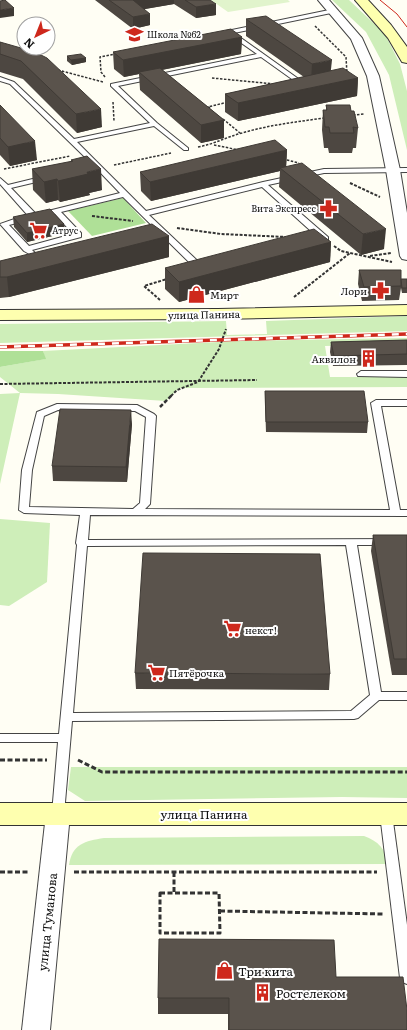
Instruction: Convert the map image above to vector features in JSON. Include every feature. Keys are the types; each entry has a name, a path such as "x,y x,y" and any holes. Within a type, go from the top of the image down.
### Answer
{"street":[{"path":"323,0 356,38 373,76 393,170 406,253"},
{"path":"361,0 388,27 402,47 407,59"},
{"name":"улица Панина","path":"0,315 228,314 407,310"},
{"name":"улица Панина","path":"0,814 397,814"},
{"name":"улица Туманова","path":"36,1030 58,814"}],"lane":[{"path":"306,86 229,32 334,11"},
{"path":"113,85 262,55"},
{"path":"0,79 12,83 98,166 144,214 153,226 204,268"},
{"path":"113,85 186,150"},
{"path":"298,88 306,86"},
{"path":"73,141 155,124"},
{"path":"74,170 98,166"},
{"path":"144,214 263,184 324,171 407,170"},
{"path":"6,187 51,176"},
{"path":"0,180 34,216"},
{"path":"263,184 322,240"},
{"path":"34,257 4,224 125,194"},
{"path":"27,249 78,235 56,211"},
{"path":"361,374 407,374"},
{"path":"396,513 373,402 407,403"},
{"path":"137,511 145,504 151,416 137,408 57,408 40,414 27,470 24,510 85,512 407,513"},
{"path":"58,814 81,543 85,512"},
{"path":"351,542 376,696"},
{"path":"81,543 407,542"},
{"path":"67,717 354,715 376,696 407,696"},
{"path":"0,738 65,738"},
{"path":"397,814 394,872 407,978"}],"path":[{"path":"305,17 346,57 348,80 373,76"},
{"path":"114,133 113,85 101,72 100,57 116,54"},
{"path":"53,68 113,85"},
{"path":"212,78 306,86"},
{"path":"213,111 208,107 224,103"},
{"path":"352,115 381,112"},
{"path":"218,115 240,133"},
{"path":"98,166 214,144 240,133 271,125 330,117"},
{"path":"214,144 243,150"},
{"path":"0,170 85,153"},
{"path":"279,158 324,171 399,206"},
{"path":"56,211 153,226 206,232 291,238"},
{"path":"322,240 341,251 394,262"},
{"path":"293,297 350,253"},
{"path":"368,256 406,253"},
{"path":"165,304 144,286 204,268"},
{"path":"151,416 177,390 198,382 223,340 229,320 228,314"},
{"path":"0,384 257,380"},
{"path":"0,760 78,760 102,772 407,772"},
{"path":"0,872 394,872"},
{"path":"174,872 174,894"},
{"path":"160,893 220,893 220,911 220,933 160,933 160,893"},
{"path":"220,911 399,915"}],"green space":[{"path":"211,0 288,0 290,2 228,12"},
{"path":"332,0 349,0 385,34 400,64 407,91 407,150 389,75 366,32"},
{"path":"123,198 146,223 92,236 68,211"},
{"path":"407,316 407,331 0,343 0,324 226,321 227,335 267,334 266,321"},
{"path":"407,338 407,344 325,346 330,377 407,377 407,387 179,388 166,401 20,393 0,377 0,367 45,359 43,351 238,341"},
{"path":"0,351 43,351 46,359 0,367"},
{"path":"20,393 0,484 0,394"},
{"path":"0,519 50,523 47,582 9,606 0,605"},
{"path":"71,767 407,767 407,798 342,797 85,801 68,790"},
{"path":"364,836 373,840 380,846 385,854 387,864 69,865 73,852 76,848 85,842 104,838"}],"building":[{"path":"5,0 14,8 0,10 0,1"},
{"path":"109,0 133,0 150,14 133,17"},
{"path":"185,0 210,0 216,4 196,7"},
{"path":"266,16 332,60 312,64 246,19"},
{"path":"231,29 242,37 123,60 113,52"},
{"path":"0,42 16,47 16,56 43,56 47,58 101,109 76,114 21,61 0,54"},
{"path":"81,54 86,58 71,60 67,56"},
{"path":"160,68 224,120 201,125 139,72"},
{"path":"343,68 358,78 238,103 225,94"},
{"path":"0,105 35,141 8,147 0,138"},
{"path":"326,105 350,105 351,111 354,111 358,128 353,127 354,133 330,133 329,127 325,127 323,110 327,110"},
{"path":"275,140 287,150 150,182 140,172"},
{"path":"87,156 101,169 87,172 88,174 58,181 57,179 44,182 32,169 73,161 71,160"},
{"path":"302,163 386,229 363,234 280,168"},
{"path":"50,209 64,224 27,233 13,217"},
{"path":"152,224 169,236 7,277 0,277 0,261"},
{"path":"314,229 331,242 179,282 165,268"},
{"path":"359,270 401,270 401,286 364,287"},
{"path":"401,279 407,279 407,288 402,288"},
{"path":"407,340 407,354 334,356 331,342"},
{"path":"265,391 364,391 368,422 266,422"},
{"path":"60,409 131,410 126,467 52,466"},
{"path":"373,535 407,535 407,659 394,659"},
{"name":"некст!","path":"143,553 320,554 330,674 135,673"},
{"name":"Ростелеком","path":"159,939 334,940 336,977 403,977 407,1010 407,1030 229,1030 229,998 158,998"}],"tram line":[{"path":"380,0 397,14 407,27"}],"railway":[{"path":"0,347 407,334"}],"place":[{"name":"Школа №62","path":"134,34"},
{"name":"Вита Экспресс","path":"329,208"},
{"name":"Атрус","path":"39,230"},
{"name":"Лори","path":"380,290"},
{"name":"Мирт","path":"197,294"},
{"name":"Аквилон","path":"369,358"},
{"name":"некст!","path":"232,629"},
{"name":"Пятёрочка","path":"156,672"},
{"name":"Три кита","path":"225,971"},
{"name":"Ростелеком","path":"263,993"}]}
